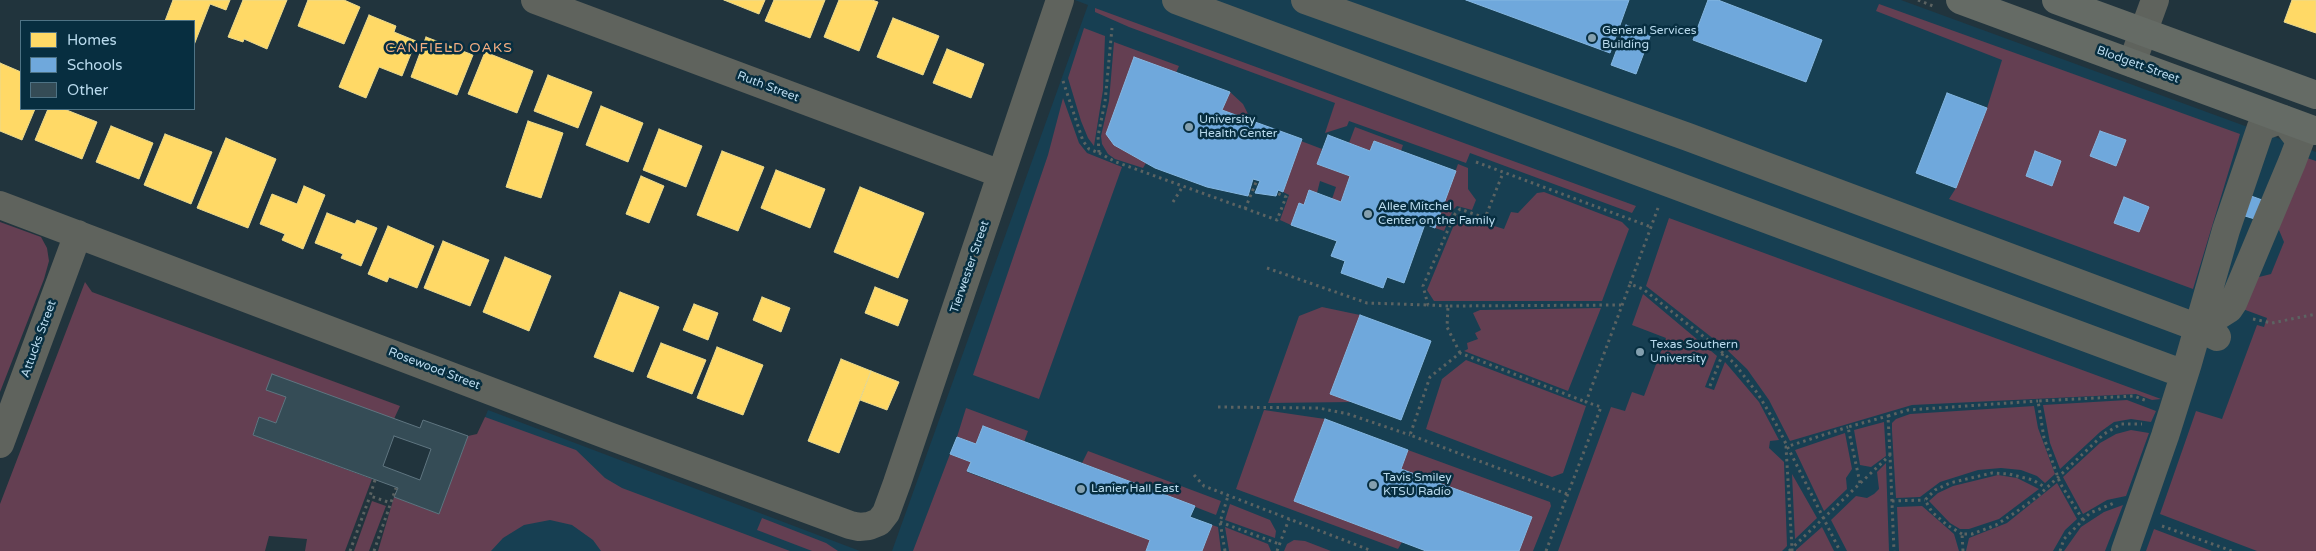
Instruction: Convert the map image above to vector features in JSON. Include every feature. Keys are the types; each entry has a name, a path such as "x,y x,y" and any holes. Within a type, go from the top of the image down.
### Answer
{"main road":[{"name":"Blodgett Street","path":"1960,0 2316,131"},
{"path":"2056,0 2306,91 2283,119"}],"street":[{"name":"Ruth Street","path":"535,0 1001,174"},
{"name":"Tierwester Street","path":"869,526 878,522 886,513 1060,0"},
{"path":"1176,0 2184,374"},
{"path":"1305,0 1698,141 2208,332"},
{"path":"2132,63 2155,0"},
{"path":"2125,551 2170,422 2184,374 2208,332 2229,309 2300,141 2283,119 2261,127 2219,254 2208,332"},
{"name":"Rosewood Street","path":"0,205 609,436 850,524 860,527 869,526"},
{"name":"Attucks Street","path":"0,444 78,234"},
{"path":"2219,254 2247,266"}],"path":[{"path":"1098,153 1098,136 1105,102 1112,28"},
{"path":"1063,81 1083,140 1090,149 1116,162 1277,220 1286,197 1277,193"},
{"path":"1476,162 1651,227"},
{"path":"1428,305 1423,286 1455,214 1460,209 1485,218 1503,173"},
{"path":"1246,209 1257,180"},
{"path":"1586,402 1667,182"},
{"path":"1173,202 1183,186"},
{"path":"1267,268 1368,303 1448,306 1621,305"},
{"path":"1630,284 1643,289 1723,353 1758,394 1840,551"},
{"path":"1448,306 1447,327 1460,353 1601,407 1546,551"},
{"path":"2229,309 2259,321 2272,323 2316,314"},
{"path":"1410,435 1430,377 1460,353"},
{"path":"1710,386 1723,353"},
{"path":"1786,447 1908,410 2038,401 2134,396 2170,422"},
{"path":"2038,401 2044,438 2058,476 2082,520"},
{"path":"1218,407 1319,408 1348,414 1410,435 1567,494"},
{"path":"1888,416 1894,551"},
{"path":"1925,500 1932,512 1947,526 1962,534 1972,534 1996,525 2046,488 2104,434 2121,424 2170,422"},
{"path":"1848,427 1860,484"},
{"path":"1786,447 1791,550"},
{"path":"1791,550 1890,455"},
{"path":"1892,501 1925,500 1935,490 1950,483 1992,473 2009,474 2033,480 2046,488"},
{"path":"1194,475 1204,486 1372,551"},
{"path":"350,551 376,480"},
{"path":"374,551 396,488"},
{"path":"370,496 391,504"},
{"path":"1225,551 1220,522 1228,496"},
{"path":"2060,551 2064,539 2090,513 2125,500 2139,510 2232,551"},
{"path":"1277,551 1289,519"},
{"path":"1220,522 1280,544"},
{"path":"1962,534 1963,551"}],"shaded area":[{"name":"Texas Southern University","path":"1075,0 1901,0 2316,152 2316,551 892,551 1088,5"},
{"path":"1879,4 2240,134 2193,289 1949,199 1956,188 1987,108 2002,60 1876,11"},
{"path":"1095,8 1636,206 1632,213 1470,153 1466,163 1349,121 1347,126 1325,133 1335,103 1129,27 1095,12"},
{"path":"1084,28 1105,36 1103,90 1094,146 1088,138 1081,121 1068,78"},
{"path":"1114,42 1179,66 1176,73 1114,145 1146,163 1143,168 1115,159 1108,154 1102,144 1101,136 1109,101"},
{"path":"1230,92 1243,104 1251,120 1222,110"},
{"path":"1063,98 1079,143 1087,153 1122,167 1039,399 973,375 1048,155"},
{"path":"1355,127 1403,145 1401,151 1374,141 1370,151 1349,143"},
{"path":"1301,141 1322,149 1317,164 1350,176 1341,202 1332,199 1336,187 1320,181 1317,193 1309,190 1304,205 1300,204 1291,225 1280,220 1289,195 1283,192"},
{"path":"2307,158 2316,161 2316,551 2257,551 2160,514 2196,411 2222,419 2257,325 2264,327 2267,318 2240,308 2251,279 2271,274 2284,242 2276,223"},
{"path":"1458,164 1468,168 1468,189 1476,200 1472,210 1457,206 1453,210 1444,231 1435,228"},
{"path":"1544,192 1622,222 1629,229 1602,301 1434,301 1427,290 1458,215 1504,229 1511,212 1518,213 1537,193"},
{"path":"1669,218 2161,399 2152,400 2136,394 1912,405 1790,441 1769,400 1747,369 1724,347 1646,286"},
{"path":"0,222 41,237 47,248 49,261 44,279 0,392"},
{"path":"85,282 92,292 400,406 394,419 286,397 276,423 259,417 253,435 372,479 345,551 305,551 307,539 269,536 265,551 0,551 0,504"},
{"path":"1643,294 1717,356 1705,387 1714,390 1725,362 1759,402 1779,440 1770,441 1769,448 1784,462 1787,546 1782,551 1558,551 1611,407 1625,411 1632,392 1644,396 1666,338 1632,325"},
{"path":"1322,307 1360,315 1330,394 1352,402 1268,403 1299,316"},
{"path":"1601,308 1568,391 1464,351 1468,349 1467,343 1478,339 1475,333 1481,330 1473,313 1480,310"},
{"path":"1466,360 1586,406 1563,473 1552,477 1426,429 1442,379"},
{"path":"2127,400 2156,411 2151,422 2131,419 2114,422 2100,432 2060,469 2050,443 2043,405"},
{"path":"2034,406 2038,428 2055,474 2045,483 2037,476 2021,470 2001,468 1978,470 1940,482 1920,497 1896,498 1892,423 1896,419 1910,414"},
{"path":"966,408 1028,431 1024,442 983,426 976,444 957,437"},
{"path":"488,410 860,551 431,551"},
{"path":"1264,410 1325,419 1294,501 1402,542 1398,549 1236,489"},
{"path":"485,417 576,450 605,478 622,488 790,551 601,551 593,540 572,525 550,520 524,525 503,538 491,551 378,551 394,497 439,514 468,436 477,434"},
{"path":"1884,422 1886,456 1871,467 1860,465 1854,430"},
{"path":"2131,430 2149,433 2126,496 2107,500 2083,514 2063,477 2100,443 2116,434"},
{"path":"1845,433 1852,469 1846,478 1847,489 1824,511 1795,450"},
{"path":"1408,450 1550,502 1551,506 1533,551 1519,551 1532,517 1401,469"},
{"path":"1088,451 1221,501 1216,515 1082,463"},
{"path":"950,454 971,462 967,472 1150,540 1146,551 913,551"},
{"path":"1886,463 1889,551 1847,551 1831,520 1856,496 1867,498 1879,489 1877,472"},
{"path":"1792,474 1817,518 1795,539"},
{"path":"1998,475 2017,478 2039,489 1999,519 1969,529 1960,529 1950,523 1929,501 1938,493 1953,486"},
{"path":"2057,483 2077,519 2065,530 2053,551 1966,551 1969,538 2007,523"},
{"path":"372,501 386,506 369,551 354,551"},
{"path":"1230,504 1270,520 1276,531 1275,538 1225,520"},
{"path":"2123,505 2105,551 2064,551 2081,527 2104,512"},
{"path":"1922,506 1954,534 1959,551 1899,551 1897,507"},
{"path":"762,518 826,543 838,551 812,551 757,530"},
{"path":"1212,525 1218,527 1221,551 1202,551"},
{"path":"1225,527 1268,544 1271,551 1229,551"},
{"path":"1822,527 1834,551 1796,551 1796,550"},
{"path":"2154,529 2212,551 2146,551"},
{"path":"1294,540 1305,541 1331,551 1284,551 1287,544"}],"building: Homes":[{"path":"173,0 230,0 226,10 210,4 195,42 195,20 165,20"},
{"path":"243,0 287,0 267,49 244,39 243,42 228,37"},
{"path":"308,0 344,0 360,7 344,44 298,26"},
{"path":"724,0 765,0 759,14"},
{"path":"774,0 825,0 810,38 765,21"},
{"path":"839,0 872,0 878,2 859,51 824,37"},
{"path":"2292,0 2316,0 2316,33 2284,22"},
{"path":"369,15 396,26 394,32 416,41 402,76 379,67 366,98 339,87"},
{"path":"893,18 939,36 923,75 877,57"},
{"path":"426,37 473,55 457,95 411,77"},
{"path":"947,49 984,64 971,98 933,83"},
{"path":"485,52 533,71 517,113 468,94"},
{"path":"0,63 20,72 20,110 35,110 22,140 0,131"},
{"path":"548,75 592,92 578,128 534,111"},
{"path":"601,106 643,123 628,162 586,145"},
{"path":"48,110 67,110 97,122 82,159 35,140"},
{"path":"528,121 563,133 541,198 506,187"},
{"path":"111,126 153,143 139,179 96,162"},
{"path":"659,129 702,146 686,187 643,170"},
{"path":"165,134 212,152 191,204 144,185"},
{"path":"226,138 276,159 248,228 197,208"},
{"path":"722,151 764,167 738,231 697,215"},
{"path":"776,170 825,189 810,228 761,208"},
{"path":"641,176 664,186 649,223 626,214"},
{"path":"304,186 325,195 303,249 282,240 285,234 260,224 272,194 297,204"},
{"path":"860,187 924,213 898,278 834,252"},
{"path":"327,213 355,224 357,220 377,228 361,266 341,258 343,254 315,243"},
{"path":"388,226 434,246 417,288 389,277 387,282 368,274"},
{"path":"443,241 489,260 470,306 424,288"},
{"path":"505,257 551,276 529,331 483,312"},
{"path":"875,287 908,300 898,326 865,313"},
{"path":"620,292 659,307 633,372 594,357"},
{"path":"762,297 790,308 781,332 753,320"},
{"path":"694,304 718,313 708,340 683,330"},
{"path":"661,343 706,360 692,394 647,377"},
{"path":"717,347 763,365 743,415 697,398"},
{"path":"841,359 871,371 839,453 808,441"},
{"path":"871,371 899,382 887,410 860,400"}],"building: Schools":[{"name":"General Services Building","path":"1466,0 1629,0 1610,53"},
{"path":"1708,0 1718,0 1822,40 1806,82 1693,40"},
{"path":"1626,25 1651,34 1636,74 1611,65"},
{"name":"University Health Center","path":"1134,57 1230,92 1222,110 1302,139 1283,192 1278,190 1276,196 1255,193 1260,181 1253,179 1248,196 1207,187 1155,168 1114,145 1106,134"},
{"path":"1947,93 1987,108 1956,188 1916,173"},
{"path":"2100,131 2126,140 2116,166 2090,156"},
{"name":"Allee Mitchel Center on the Family","path":"1328,135 1370,151 1374,141 1456,171 1435,228 1425,224 1404,283 1387,277 1383,288 1341,273 1345,261 1331,256 1337,241 1291,225 1299,203 1304,205 1309,190 1341,202 1350,176 1317,164"},
{"path":"2035,151 2061,161 2052,186 2026,176"},
{"path":"2251,196 2265,201 2258,220 2245,216"},
{"path":"2124,197 2149,207 2139,232 2114,223"},
{"path":"1360,315 1431,341 1401,420 1330,394"},
{"name":"Tavis Smiley KTSU Radio","path":"1325,419 1408,450 1401,469 1532,517 1519,551 1426,551 1294,501"},
{"name":"Lanier Hall East","path":"983,426 1195,506 1190,517 1212,525 1202,551 1146,551 1150,540 967,471 971,462 950,454 957,437 976,444"}],"building: Other":[{"path":"272,374 420,428 423,420 468,436 439,514 394,497 398,488 253,435 259,417 276,423 286,397 266,390","holes":["394,436 431,449 420,480 383,466"]}],"place":[{"name":"General Services Building","path":"1592,38"},
{"name":"University Health Center","path":"1189,127"},
{"name":"Allee Mitchel Center on the Family","path":"1368,214"},
{"name":"Texas Southern University","path":"1640,352"},
{"name":"Tavis Smiley KTSU Radio","path":"1373,485"},
{"name":"Lanier Hall East","path":"1081,489"}],"district":[{"name":"CANFIELD OAKS","path":"449,48"}]}
